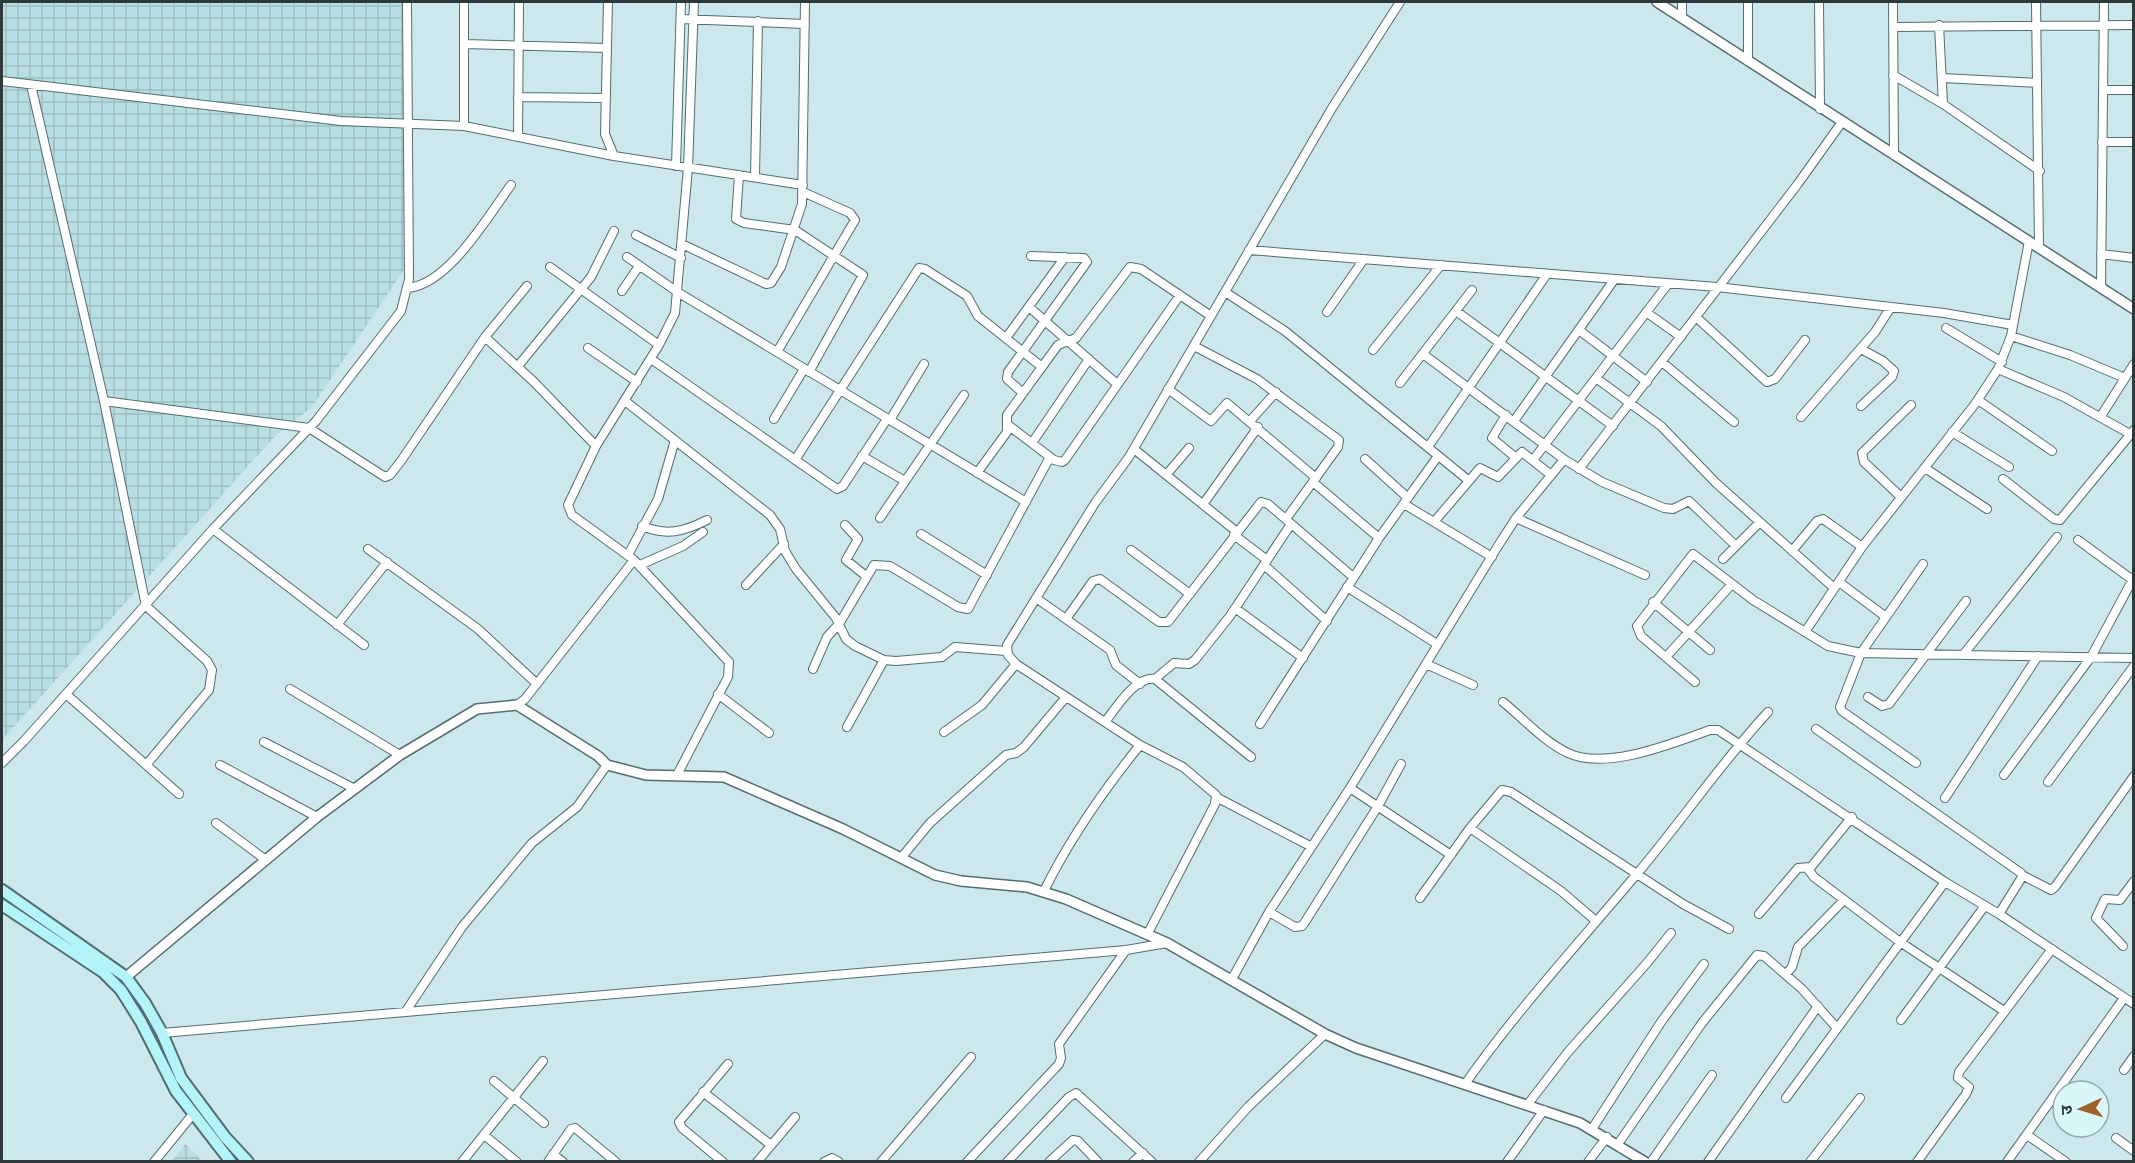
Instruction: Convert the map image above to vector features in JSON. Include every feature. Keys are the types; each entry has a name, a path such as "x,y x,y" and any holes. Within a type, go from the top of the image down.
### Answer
{"main road":[{"path":"2,890 126,977 162,1033 181,1077 225,1137 248,1161"},
{"path":"2,905 103,972 121,990 142,1024 176,1091 231,1161"}],"street":[{"path":"2,763 146,606 213,529 309,428 401,311 408,288 407,2"},
{"path":"464,2 464,126"},
{"path":"518,137 519,2"},
{"path":"608,2 606,141 614,156"},
{"path":"676,166 681,2"},
{"path":"677,775 730,672 729,662 634,560 568,510 596,446 651,359 675,313 679,293 688,168 694,2"},
{"path":"682,244 766,284 771,283 795,230 803,188 806,2"},
{"path":"1310,846 1216,797 1187,769 1140,745 1016,664 1006,651 1006,645 1095,503 1134,449 1332,108 1400,2"},
{"path":"1657,2 2133,309"},
{"path":"1682,2 1682,18"},
{"path":"1748,2 1748,61"},
{"path":"1819,2 1820,109"},
{"path":"1893,2 1894,156"},
{"path":"2036,2 2040,247"},
{"path":"2101,288 2104,2"},
{"path":"681,19 805,24"},
{"path":"755,177 759,21"},
{"path":"1939,25 1943,104"},
{"path":"1894,27 2133,25"},
{"path":"464,44 607,48"},
{"path":"1893,75 1943,104 2040,171"},
{"path":"1942,78 2037,83"},
{"path":"2,81 340,122 464,126 614,156 755,177 803,188 854,215 853,224 777,352"},
{"path":"31,85 104,401 146,606 210,665 213,680 209,690 146,765"},
{"path":"2103,90 2133,90"},
{"path":"518,97 606,98"},
{"path":"1579,469 1797,185 1842,122"},
{"path":"2102,142 2133,142"},
{"path":"739,175 736,219 744,223 795,230 861,273 863,278 774,419"},
{"path":"408,288 421,285 450,264 511,185"},
{"path":"518,366 596,269 614,231"},
{"path":"636,235 681,258"},
{"path":"1805,632 1862,547 1978,400 2000,366 2011,336 2029,241"},
{"path":"1249,250 1717,287 1891,307 2013,325"},
{"path":"2101,254 2133,258"},
{"path":"1023,393 1009,382 1006,376 1086,266 1087,259 1031,256"},
{"path":"627,257 679,293 1026,502"},
{"path":"1006,338 1065,257"},
{"path":"1328,312 1364,259"},
{"path":"1372,350 1441,265"},
{"path":"622,291 639,266"},
{"path":"550,267 659,345"},
{"path":"977,473 1007,432 1006,415 1058,345 1080,334 1130,267 1141,269 1211,316"},
{"path":"795,460 919,268 925,269 967,296 978,316 1042,367"},
{"path":"1428,447 1547,274"},
{"path":"1514,421 1614,280"},
{"path":"1533,460 1668,284"},
{"path":"104,401 309,428 379,476 390,475 485,337 527,286"},
{"path":"1400,383 1472,290"},
{"path":"1225,292 1292,337 1468,480"},
{"path":"1008,425 1058,462 1065,460 1180,296"},
{"path":"1029,307 1117,384"},
{"path":"1801,417 1880,326 1891,307"},
{"path":"1456,311 1613,426"},
{"path":"1646,312 1681,337"},
{"path":"1696,317 1767,382 1775,380 1805,340"},
{"path":"1946,328 2000,366 2132,432 2060,520 2054,519 2003,478"},
{"path":"1579,330 1647,382"},
{"path":"2011,336 2070,355 2125,378"},
{"path":"485,337 518,366 596,446"},
{"path":"1155,679 1174,663 1192,663 1235,608 1265,563 1314,480 1338,447 1339,440 1276,392 1244,371 1194,346"},
{"path":"588,348 637,382"},
{"path":"1861,349 1883,361 1894,371 1892,377 1862,406"},
{"path":"1423,354 1579,469 1664,508 1673,509 1689,501 1736,546"},
{"path":"651,359 835,488 840,488 924,364"},
{"path":"1032,443 1089,359"},
{"path":"1662,362 1734,422"},
{"path":"2102,416 2133,364"},
{"path":"1596,378 1631,402 1666,431 1707,474 1792,551 1837,585 1886,617"},
{"path":"1168,389 1211,421 1227,403 1258,427 1379,538"},
{"path":"1250,421 1276,392"},
{"path":"880,519 964,394"},
{"path":"1978,400 2052,452"},
{"path":"624,401 763,508 780,529 784,544 796,569 839,624 850,643 884,660 942,657 955,647 1006,651"},
{"path":"1901,497 1864,462 1862,453 1911,405"},
{"path":"1506,415 1492,438 1515,458"},
{"path":"1204,503 1258,427"},
{"path":"1952,432 2009,467"},
{"path":"126,977 317,817 400,754 477,709 517,705 525,699 634,560 639,531 658,500 675,440"},
{"path":"1167,474 1189,448"},
{"path":"1134,449 1204,503 1327,621"},
{"path":"1434,522 1468,480 1483,468 1498,477 1522,452 1551,475"},
{"path":"862,456 905,481"},
{"path":"1260,724 1379,538 1438,456"},
{"path":"813,669 827,637 839,624 874,565 885,564 964,609 970,606 1050,457"},
{"path":"1365,459 1406,501 1434,522 1492,557"},
{"path":"1232,979 1269,912 1350,788 1516,518 1565,460"},
{"path":"1925,468 1987,509"},
{"path":"1066,619 1096,579 1105,580 1162,623 1171,620 1235,533 1261,502 1353,578"},
{"path":"1516,518 1645,575"},
{"path":"1792,551 1817,521 1823,519 1862,547"},
{"path":"639,531 669,533 683,531 707,520"},
{"path":"1723,559 1760,522"},
{"path":"845,525 858,539 846,560 866,576"},
{"path":"213,529 364,645"},
{"path":"634,560 683,546 703,531"},
{"path":"921,534 987,575"},
{"path":"1963,655 2057,537"},
{"path":"2004,775 2091,657 2133,579 2078,540"},
{"path":"746,585 784,544"},
{"path":"368,549 478,629 536,683"},
{"path":"1131,550 1190,594"},
{"path":"1695,682 1637,630 1638,621 1693,554 1732,584 1805,632 1838,650 1861,653 2133,658"},
{"path":"337,624 387,562"},
{"path":"1916,763 1840,709 1861,653 1923,564"},
{"path":"1666,657 1732,584"},
{"path":"1347,587 1437,644"},
{"path":"1036,598 1110,650 1116,666 1140,684"},
{"path":"1868,697 1882,706 1887,706 1966,601"},
{"path":"1653,602 1710,651"},
{"path":"1235,608 1303,658"},
{"path":"1945,798 2038,656"},
{"path":"847,727 884,660"},
{"path":"944,732 982,705 1016,664"},
{"path":"1426,664 1473,685"},
{"path":"2048,782 2133,666"},
{"path":"1105,722 1123,699 1140,684 1147,679 1155,679 1251,757"},
{"path":"290,689 400,754"},
{"path":"66,694 179,794"},
{"path":"718,694 769,733"},
{"path":"901,858 953,802 1006,755 1017,753 1024,747 1066,697"},
{"path":"1503,702 1546,740 1577,756 1605,758 1640,752 1713,730 1852,818 1945,882 1999,914 2133,1004"},
{"path":"517,705 598,756 607,765"},
{"path":"1465,1084 1509,1024 1638,873 1738,745 1768,712"},
{"path":"1816,729 2022,874 2048,889 2055,887 2133,776"},
{"path":"264,742 355,789"},
{"path":"1044,891 1088,816 1140,745"},
{"path":"406,1011 462,927 532,843 577,807 607,765 612,764 646,775 711,776 735,781 949,879 1027,887 1044,891 1148,933 1325,1034 1385,1059 1528,1104 1592,1129 1645,1161"},
{"path":"1269,912 1295,927 1302,926 1378,806 1401,764"},
{"path":"220,765 317,817"},
{"path":"1350,788 1451,855"},
{"path":"1420,898 1499,791 1506,790 1683,904 1729,929"},
{"path":"1148,933 1216,797"},
{"path":"1759,914 1798,868 1811,867 1852,818"},
{"path":"216,823 266,860"},
{"path":"1470,828 1545,879 1596,921"},
{"path":"1807,868 1814,877 1900,942 2004,1011"},
{"path":"1999,914 2022,874"},
{"path":"2123,946 2096,918 2105,899 2120,900 2133,881"},
{"path":"1786,1098 1836,1027 1945,882"},
{"path":"1786,974 1792,967 1798,947 1844,900"},
{"path":"1901,1020 1941,969 1984,907"},
{"path":"1528,1104 1568,1052 1671,933"},
{"path":"162,1033 1126,950 1167,943"},
{"path":"1917,1161 1966,1095 1969,1087 1959,1080 1958,1074 2052,949"},
{"path":"967,1161 1059,1064 1061,1058 1058,1048 1061,1041 1126,950"},
{"path":"1618,1144 1702,1023 1757,955 1764,956 1786,974 1836,1027"},
{"path":"1592,1129 1661,1022 1704,964"},
{"path":"2007,1161 2124,998"},
{"path":"1708,1161 1818,1006"},
{"path":"142,1024 153,1017"},
{"path":"1199,1161 1248,1107 1325,1034"},
{"path":"2124,1070 2133,1056"},
{"path":"881,1161 970,1057"},
{"path":"462,1161 543,1061"},
{"path":"723,1161 679,1125 681,1119 728,1064"},
{"path":"1651,1161 1712,1075"},
{"path":"494,1081 544,1123"},
{"path":"704,1092 771,1145"},
{"path":"1007,1161 1069,1097 1076,1093 1152,1161"},
{"path":"1810,1161 1860,1098"},
{"path":"1507,1161 1544,1110"},
{"path":"154,1161 193,1114"},
{"path":"756,1161 795,1117"},
{"path":"563,1161 551,1158 571,1129 575,1128 616,1161"},
{"path":"484,1135 517,1161"},
{"path":"2027,1135 2066,1161"},
{"path":"1587,1161 1606,1137"},
{"path":"2116,1138 2133,1151"},
{"path":"1049,1161 1073,1140 1078,1141 1098,1161"},
{"path":"1133,1161 1143,1153"},
{"path":"824,1161 832,1158 839,1161"}],"shaded area":[{"path":"2,2 403,2 405,268 311,408 277,434 2,740"},
{"path":"185,1144 202,1161 172,1161"}]}
